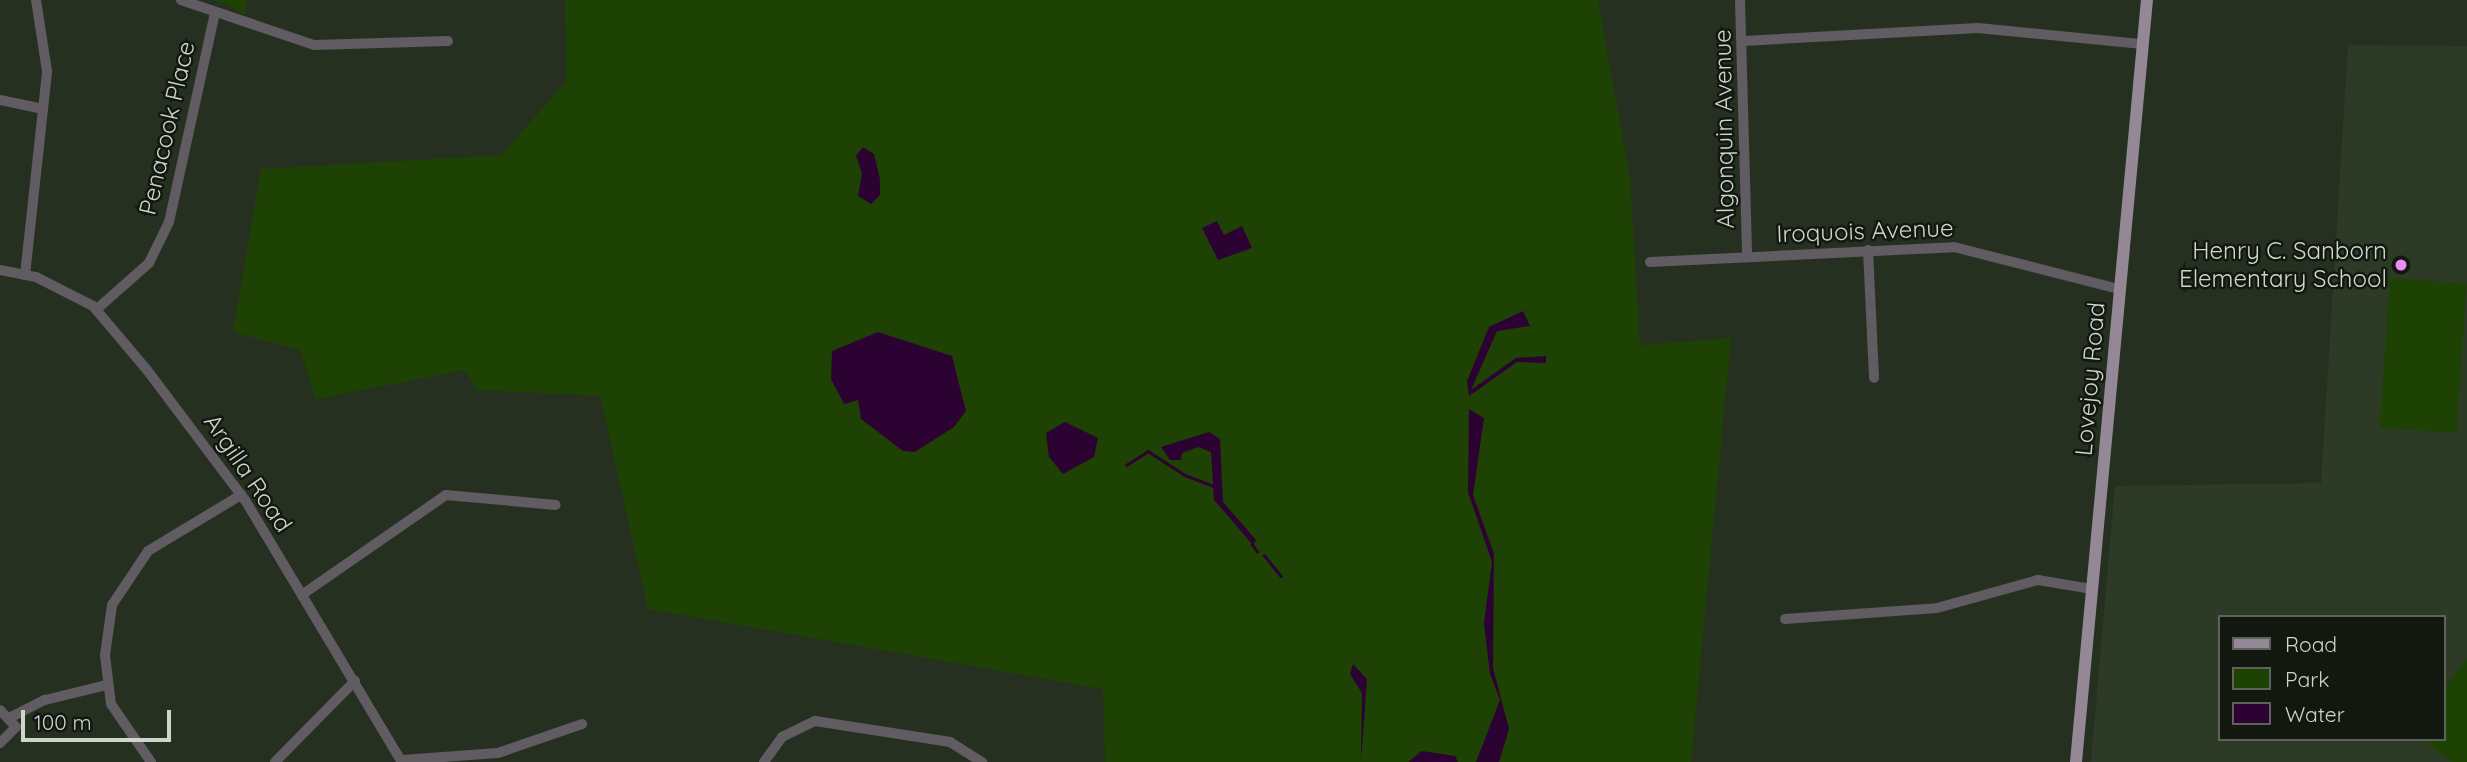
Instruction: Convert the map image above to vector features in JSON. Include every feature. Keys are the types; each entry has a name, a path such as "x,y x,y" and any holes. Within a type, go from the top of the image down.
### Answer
{"main road":[{"name":"Lovejoy Road","path":"2076,762 2147,0"}],"street":[{"path":"25,275 43,109 45,43 36,0"},
{"path":"181,0 314,45 449,41"},
{"name":"Algonquin Avenue","path":"1740,0 1744,41 1747,257"},
{"name":"Penacook Place","path":"97,309 149,263 169,222 215,13"},
{"path":"1744,41 1978,27 2143,44"},
{"path":"0,100 43,109"},
{"name":"Iroquois Avenue","path":"1650,262 1868,250 1973,248 2119,289"},
{"path":"1868,250 1874,379"},
{"name":"Argilla Road","path":"0,270 25,275 97,309 241,495 402,761"},
{"path":"151,762 122,726 107,685 106,630 123,582 159,543 241,495"},
{"path":"303,594 446,495 556,505"},
{"path":"1784,619 1937,608 2038,579 2092,589"},
{"path":"275,762 355,681"},
{"path":"13,716 45,700 107,685"},
{"path":"0,710 13,716"},
{"path":"0,743 15,734 13,716"},
{"path":"764,762 782,737 815,721 950,742 982,762"},
{"path":"402,761 498,752 582,724"}],"shaded area":[{"name":"Henry C. Sanborn Elementary School","path":"2348,45 2467,46 2467,762 2091,762 2115,486 2321,483"}],"green space":[{"path":"213,0 246,0 245,15 225,4"},
{"path":"565,0 1598,0 1630,178 1640,345 1731,338 1691,762 1105,762 1103,689 648,609 600,396 477,390 465,370 316,399 300,350 233,332 261,169 502,155 566,81"},
{"path":"2390,278 2467,283 2456,433 2380,428"},
{"path":"2467,659 2467,762 2452,762 2426,741 2446,741 2446,685"}],"water":[{"path":"863,147 874,154 880,179 880,195 871,204 858,196 862,173 856,156"},
{"path":"1217,221 1224,235 1242,226 1252,248 1218,260 1202,228"},
{"path":"1523,311 1530,326 1497,331 1471,390 1516,358 1546,356 1546,363 1517,362 1469,396 1467,381 1489,327"},
{"path":"878,332 952,356 966,411 954,427 915,452 903,451 861,419 858,400 844,404 831,379 832,351"},
{"path":"1469,409 1484,418 1473,495 1494,554 1493,668 1509,729 1499,762 1476,762 1500,700 1490,674 1484,623 1492,562 1468,492"},
{"path":"1065,422 1098,438 1094,457 1063,474 1049,457 1046,433"},
{"path":"1209,432 1220,439 1223,502 1256,540 1253,545 1214,500 1211,452 1198,447 1182,453 1181,460 1170,460 1161,447"},
{"path":"1353,664 1367,679 1361,762 1362,693 1350,674"},
{"path":"1422,751 1455,756 1458,762 1408,762"}],"waterway":[{"path":"1126,465 1148,451 1185,475 1217,487"},
{"path":"1252,544 1257,551"},
{"path":"1264,555 1281,576"}],"place":[{"name":"Henry C. Sanborn Elementary School","path":"2401,265"}]}
